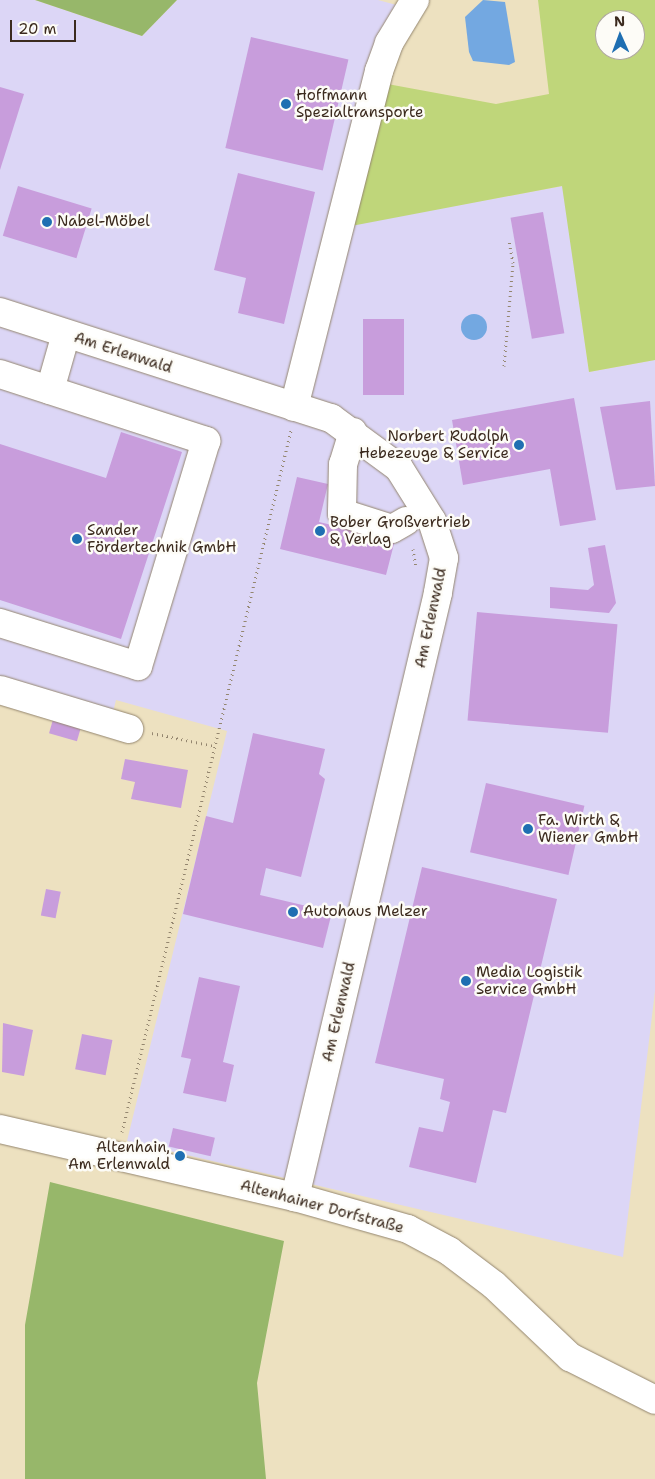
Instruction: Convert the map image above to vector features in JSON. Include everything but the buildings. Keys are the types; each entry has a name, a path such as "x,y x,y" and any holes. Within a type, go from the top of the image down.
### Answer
{"street":[{"path":"293,420 379,71 389,42 415,0"},
{"name":"Am Erlenwald","path":"0,312 66,334 293,420 331,418 353,432 399,468 418,494 444,558 295,1197"},
{"path":"50,390 66,334"},
{"path":"0,374 206,441 138,666 0,623"},
{"path":"353,432 343,464 342,513 392,529 406,521"},
{"path":"0,690 129,729"},
{"name":"Altenhainer Dorfstraße","path":"0,1129 295,1197 408,1230 449,1251 570,1357 655,1400"}],"path":[{"path":"504,366 513,263 509,241"},
{"path":"116,1156 293,420"},
{"path":"406,521 416,576"},
{"path":"129,729 215,746"}],"shaded area":[{"path":"0,0 35,0 142,36 177,0 378,0 404,7 346,226 563,186 589,372 655,360 655,991 623,1257 127,1141 227,731 116,700 113,712 0,677"}],"green space":[{"path":"35,0 177,0 142,36"},
{"path":"538,0 655,0 655,360 589,372 562,186 346,227 382,83 496,104 549,94"},
{"path":"50,1182 284,1241 257,1383 266,1479 25,1479 25,1325"}],"water":[{"path":"483,0 505,2 515,62 509,65 473,61 469,52 465,17"},
{"path":"474,314 483,318 487,327 483,336 474,340 465,336 461,327 465,318"}],"place":[{"name":"Hoffmann Spezialtransporte","path":"286,104"},
{"name":"Nabel-Möbel","path":"47,222"},
{"name":"Norbert Rudolph Hebezeuge & Service","path":"519,445"},
{"name":"Bober Großvertrieb & Verlag","path":"320,531"},
{"name":"Sander Fördertechnik GmbH","path":"77,539"},
{"name":"Fa. Wirth & Wiener GmbH","path":"528,829"},
{"name":"Autohaus Melzer","path":"293,912"},
{"name":"Media Logistik Service GmbH","path":"466,981"},
{"name":"Altenhain, Am Erlenwald","path":"180,1156"}]}
